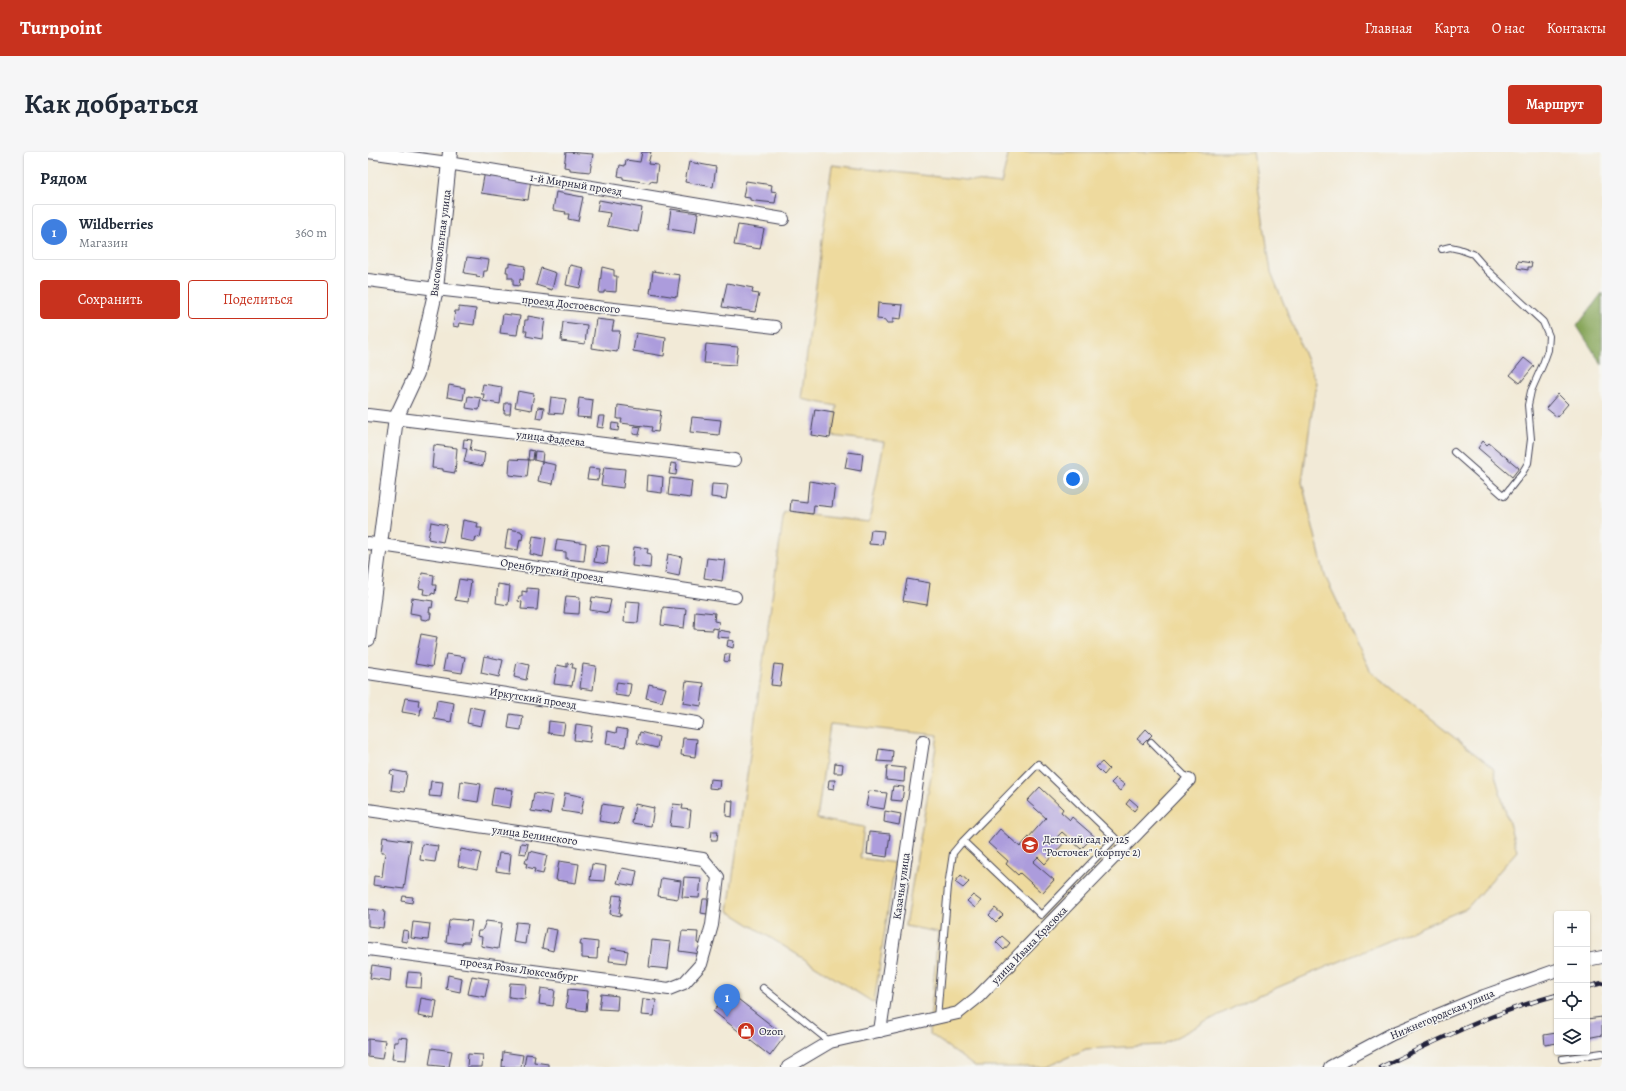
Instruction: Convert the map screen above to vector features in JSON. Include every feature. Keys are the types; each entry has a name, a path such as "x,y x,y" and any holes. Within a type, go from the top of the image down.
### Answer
{"street":[{"name":"1-й Мирный проезд","path":"368,152 449,158 783,219"},
{"name":"Высоковольтная улица","path":"368,638 374,543 396,418 417,373 436,289 449,158"},
{"name":"проезд Достоевского","path":"368,280 775,327"},
{"name":"улица Фадеева","path":"368,415 735,460"},
{"name":"Оренбургский проезд","path":"374,543 735,597"},
{"name":"Иркутский проезд","path":"368,673 697,723"},
{"name":"Казачья улица","path":"880,1031 922,742"},
{"name":"улица Ивана Красюка","path":"788,1067 830,1042 958,1013 978,998 1189,780"},
{"name":"улица Белинского","path":"368,810 702,859 718,877 712,925 700,964 684,983 669,989"},
{"name":"проезд Розы Люксембург","path":"368,949 669,989"},
{"path":"1590,959 1602,957"},
{"name":"Нижнегородская улица","path":"1330,1067 1392,1034 1484,996 1554,971"}],"lane":[{"path":"1442,249 1450,247 1473,254 1487,270 1543,322 1549,336 1548,350 1531,391 1528,404 1531,439 1528,463 1504,496 1454,452"},
{"path":"1151,742 1189,780"},
{"path":"937,1018 948,886 953,853 964,841 1038,764 1115,838 1041,916 964,841"},
{"path":"763,988 830,1042"},
{"path":"1562,1059 1602,1053"}],"green space":[{"path":"1602,293 1602,365 1577,326"}],"sand":[{"path":"1009,152 1253,152 1271,272 1316,383 1302,482 1325,576 1371,672 1493,768 1517,851 1467,908 1250,999 1161,1045 1086,1049 1046,1067 975,1067 929,1033 938,932 905,926 938,735 830,724 817,819 864,827 860,858 895,863 874,1003 728,911 784,512 869,522 884,442 832,436 837,406 801,399 832,165 1001,184"}],"building":[{"path":"566,152 593,154 590,172 570,170 570,168 564,167"},
{"path":"642,152 651,152 648,164 658,165 656,182 650,181 650,183 623,179 623,177 618,176 620,165 625,166 626,160 640,162"},
{"path":"689,162 716,167 713,187 685,182"},
{"path":"485,171 531,179 528,200 481,193"},
{"path":"746,181 772,185 771,191 777,192 775,203 755,201 750,200 750,198 743,197"},
{"path":"556,192 583,197 578,221 568,219 569,214 565,214 566,212 553,210"},
{"path":"599,200 642,208 638,232 607,226 610,213 597,211"},
{"path":"671,209 698,213 695,233 668,229"},
{"path":"738,225 764,229 760,249 734,245"},
{"path":"467,257 489,260 487,271 484,271 483,278 476,277 477,275 464,273"},
{"path":"1518,261 1532,263 1531,267 1528,267 1528,270 1517,268"},
{"path":"509,263 525,266 523,280 520,279 519,286 513,285 513,278 508,278 508,272 506,272"},
{"path":"570,265 584,268 580,288 566,285"},
{"path":"602,267 614,270 614,276 617,276 616,292 604,291 604,293 599,293"},
{"path":"541,268 556,273 552,290 536,285"},
{"path":"653,271 680,275 677,297 650,293"},
{"path":"727,283 753,288 752,293 759,294 755,312 722,307"},
{"path":"878,303 903,305 901,319 893,318 893,323 886,323 886,320 877,319"},
{"path":"459,307 476,309 474,325 459,323 458,327 453,326 455,311 459,311"},
{"path":"503,314 520,316 517,335 500,333"},
{"path":"528,316 545,319 542,339 526,336 527,331 524,331 525,320 528,320"},
{"path":"596,319 614,321 612,331 620,331 617,352 592,348"},
{"path":"563,322 587,325 585,344 561,341"},
{"path":"636,333 666,338 664,356 633,351"},
{"path":"706,344 738,347 736,365 704,363"},
{"path":"1524,358 1534,366 1520,383 1510,375"},
{"path":"483,384 502,387 500,404 483,401 484,394 481,394"},
{"path":"449,385 465,388 463,400 447,397"},
{"path":"518,391 534,394 531,410 515,407"},
{"path":"1558,394 1568,404 1557,417 1546,408"},
{"path":"468,396 481,398 479,410 466,408"},
{"path":"551,397 566,399 563,414 549,413"},
{"path":"579,398 593,400 591,418 577,417"},
{"path":"505,403 511,403 510,414 504,414"},
{"path":"618,405 661,411 658,432 651,431 652,427 621,423 622,419 617,419"},
{"path":"538,407 544,408 542,419 536,418"},
{"path":"815,409 834,412 830,438 811,435"},
{"path":"599,416 605,416 603,428 597,427"},
{"path":"692,417 721,420 719,435 690,432"},
{"path":"612,423 619,424 618,431 611,430"},
{"path":"634,426 641,427 639,435 633,434"},
{"path":"464,439 472,440 470,450 485,453 483,466 464,462 467,449 463,448"},
{"path":"1483,441 1487,445 1489,443 1519,468 1512,477 1478,448"},
{"path":"434,445 457,448 455,473 443,471 443,469 432,468"},
{"path":"529,450 534,451 533,460 528,460"},
{"path":"535,451 543,452 542,462 534,460"},
{"path":"848,452 863,454 861,471 845,468"},
{"path":"510,459 529,460 527,477 509,475"},
{"path":"542,462 556,465 553,484 538,481"},
{"path":"671,463 677,464 676,475 669,474"},
{"path":"604,467 625,469 623,488 601,485"},
{"path":"589,468 600,469 598,480 587,479"},
{"path":"648,475 663,477 662,493 647,491"},
{"path":"670,478 692,481 690,498 668,495"},
{"path":"809,481 835,485 832,507 814,505 813,514 790,511 791,500 807,502"},
{"path":"712,484 728,485 726,499 711,497"},
{"path":"463,520 478,523 477,528 482,528 480,538 476,537 475,542 460,539"},
{"path":"431,522 447,525 443,542 428,539"},
{"path":"508,529 521,531 523,533 518,550 505,548"},
{"path":"871,530 884,531 882,545 869,544"},
{"path":"533,536 546,538 543,557 530,554"},
{"path":"557,539 586,543 584,561 566,559 566,552 555,551"},
{"path":"597,545 609,546 607,564 594,562"},
{"path":"634,547 648,549 647,553 651,554 650,568 632,566"},
{"path":"668,554 682,557 679,576 665,573"},
{"path":"707,558 725,560 722,581 704,578"},
{"path":"422,573 434,575 433,585 436,585 435,594 423,594 424,589 419,588"},
{"path":"459,579 471,581 468,602 455,600"},
{"path":"907,579 930,583 927,605 903,601"},
{"path":"498,584 510,586 508,605 496,603"},
{"path":"527,588 539,589 537,610 521,609 522,602 518,601 519,596 522,596 522,591 527,592"},
{"path":"566,596 580,597 579,614 564,613"},
{"path":"592,597 611,600 608,613 590,610"},
{"path":"412,598 433,601 432,608 430,607 429,613 431,613 430,619 421,619 421,615 410,613"},
{"path":"626,601 640,602 638,623 624,622"},
{"path":"663,607 686,609 684,628 661,625"},
{"path":"695,611 715,613 714,621 719,622 718,629 694,629"},
{"path":"718,630 730,632 729,638 717,637"},
{"path":"421,634 437,637 432,667 415,664"},
{"path":"728,640 734,641 733,648 727,646"},
{"path":"446,654 465,657 462,673 443,670"},
{"path":"725,654 730,654 729,662 724,661"},
{"path":"484,656 503,660 499,677 481,673"},
{"path":"517,662 529,665 526,680 514,677"},
{"path":"567,663 573,664 572,668 575,668 572,686 554,684 557,665 567,667"},
{"path":"583,664 596,666 593,690 580,688"},
{"path":"774,664 783,665 780,686 771,685"},
{"path":"686,681 704,683 701,706 683,703"},
{"path":"617,682 631,684 629,697 615,695"},
{"path":"649,684 666,688 662,702 646,698"},
{"path":"405,698 419,700 418,706 421,707 420,715 402,712"},
{"path":"437,700 454,703 451,722 434,719"},
{"path":"470,707 485,710 481,726 467,723"},
{"path":"510,714 523,716 521,730 508,728"},
{"path":"549,721 565,723 563,735 548,733"},
{"path":"576,724 592,726 590,742 574,740"},
{"path":"617,728 628,730 625,747 606,744 608,731 616,733"},
{"path":"1146,729 1152,735 1143,744 1137,739"},
{"path":"640,732 659,737 657,748 637,743"},
{"path":"683,738 697,739 695,757 681,755"},
{"path":"879,749 893,751 892,762 877,761"},
{"path":"1102,762 1109,769 1104,775 1096,767"},
{"path":"835,763 843,764 842,773 834,773"},
{"path":"887,766 905,768 904,782 886,780"},
{"path":"391,770 407,773 404,792 391,790 393,775 390,774"},
{"path":"1116,778 1125,785 1120,791 1111,783"},
{"path":"710,779 720,780 719,789 709,788"},
{"path":"829,780 835,780 834,789 828,788"},
{"path":"431,781 443,782 441,797 429,796"},
{"path":"461,781 481,784 478,802 459,799"},
{"path":"893,786 904,787 902,801 891,800"},
{"path":"494,787 513,790 510,808 491,805"},
{"path":"1040,787 1063,809 1061,812 1070,820 1072,817 1094,836 1081,849 1062,832 1057,837 1064,843 1045,864 1038,857 1033,862 1054,880 1042,893 1020,873 1018,875 1006,864 1008,861 988,843 1000,829 1020,847 1046,818 1027,801"},
{"path":"869,791 887,793 884,809 866,806"},
{"path":"534,793 553,796 550,814 531,811"},
{"path":"565,793 584,797 581,814 562,811"},
{"path":"1130,799 1138,806 1134,811 1126,804"},
{"path":"727,800 733,801 732,817 726,816"},
{"path":"602,804 622,807 618,824 599,821"},
{"path":"635,804 654,808 651,826 632,823"},
{"path":"673,804 683,805 682,809 691,810 689,828 670,826"},
{"path":"885,811 901,814 899,825 884,822"},
{"path":"712,831 718,831 717,840 711,840"},
{"path":"869,832 890,834 887,857 867,854"},
{"path":"383,837 411,841 404,889 373,885 374,876 382,877 385,853 381,853"},
{"path":"521,843 528,844 526,854 519,853"},
{"path":"422,844 438,846 435,862 420,860"},
{"path":"461,849 481,853 477,870 458,866"},
{"path":"530,851 547,855 543,874 534,872 535,869 526,867 526,859 528,859"},
{"path":"499,853 511,854 509,873 496,871"},
{"path":"559,861 579,864 576,883 556,880"},
{"path":"592,864 606,866 604,881 590,880"},
{"path":"622,868 637,871 634,886 617,883"},
{"path":"961,875 969,882 963,888 955,882"},
{"path":"684,877 701,878 699,898 682,897"},
{"path":"661,878 681,881 678,899 658,896"},
{"path":"613,895 622,896 619,913 621,916 610,914"},
{"path":"973,895 981,901 975,908 967,901"},
{"path":"403,896 413,897 412,903 402,901"},
{"path":"703,899 708,899 707,914 701,913"},
{"path":"995,908 1003,915 996,922 989,915"},
{"path":"368,909 385,911 383,928 368,926"},
{"path":"452,919 472,921 469,942 463,942 462,944 446,942 449,921"},
{"path":"486,921 502,923 498,949 481,946 482,937 477,936 478,931 482,931"},
{"path":"413,922 430,924 428,940 411,938"},
{"path":"516,922 528,923 525,944 513,942"},
{"path":"546,928 557,930 553,951 542,948"},
{"path":"403,930 408,931 407,942 401,941"},
{"path":"682,931 698,932 697,943 702,944 701,954 679,951"},
{"path":"1002,936 1010,943 1004,950 996,942"},
{"path":"581,940 598,942 597,959 582,958 582,945 580,945"},
{"path":"652,940 671,942 668,969 649,967"},
{"path":"611,948 628,951 626,963 609,961"},
{"path":"372,965 391,968 390,981 370,978"},
{"path":"408,972 422,973 421,988 406,987"},
{"path":"448,975 462,978 460,992 446,989"},
{"path":"472,976 489,979 485,997 468,994"},
{"path":"510,983 526,984 525,999 509,997"},
{"path":"541,988 555,990 553,1006 539,1004"},
{"path":"568,989 588,991 586,1011 566,1008"},
{"path":"729,992 785,1036 770,1056 713,1011"},
{"path":"601,994 618,996 617,1010 599,1009"},
{"path":"421,998 437,1001 434,1019 418,1016"},
{"path":"643,999 656,1000 654,1016 641,1015"},
{"path":"1602,1017 1602,1035 1590,1037 1590,1019"},
{"path":"1554,1033 1554,1044 1545,1045 1544,1035"},
{"path":"398,1037 408,1038 406,1060 392,1059 394,1042 398,1042"},
{"path":"368,1039 385,1041 382,1059 368,1057"},
{"path":"432,1048 452,1051 449,1067 429,1065"},
{"path":"503,1052 523,1055 521,1067 502,1067"},
{"path":"468,1054 483,1055 482,1067 467,1067"},
{"path":"526,1054 535,1055 534,1062 548,1064 548,1067 524,1067"}],"railway":[{"path":"1590,986 1602,983"},
{"path":"1381,1067 1490,1018 1512,1009 1554,996"}],"place":[{"name":"Детский сад № 125 \"Росточек\" (корпус 2)","path":"1030,845"},
{"name":"Wildberries","path":"727,1017"},
{"name":"Ozon","path":"746,1031"}]}
